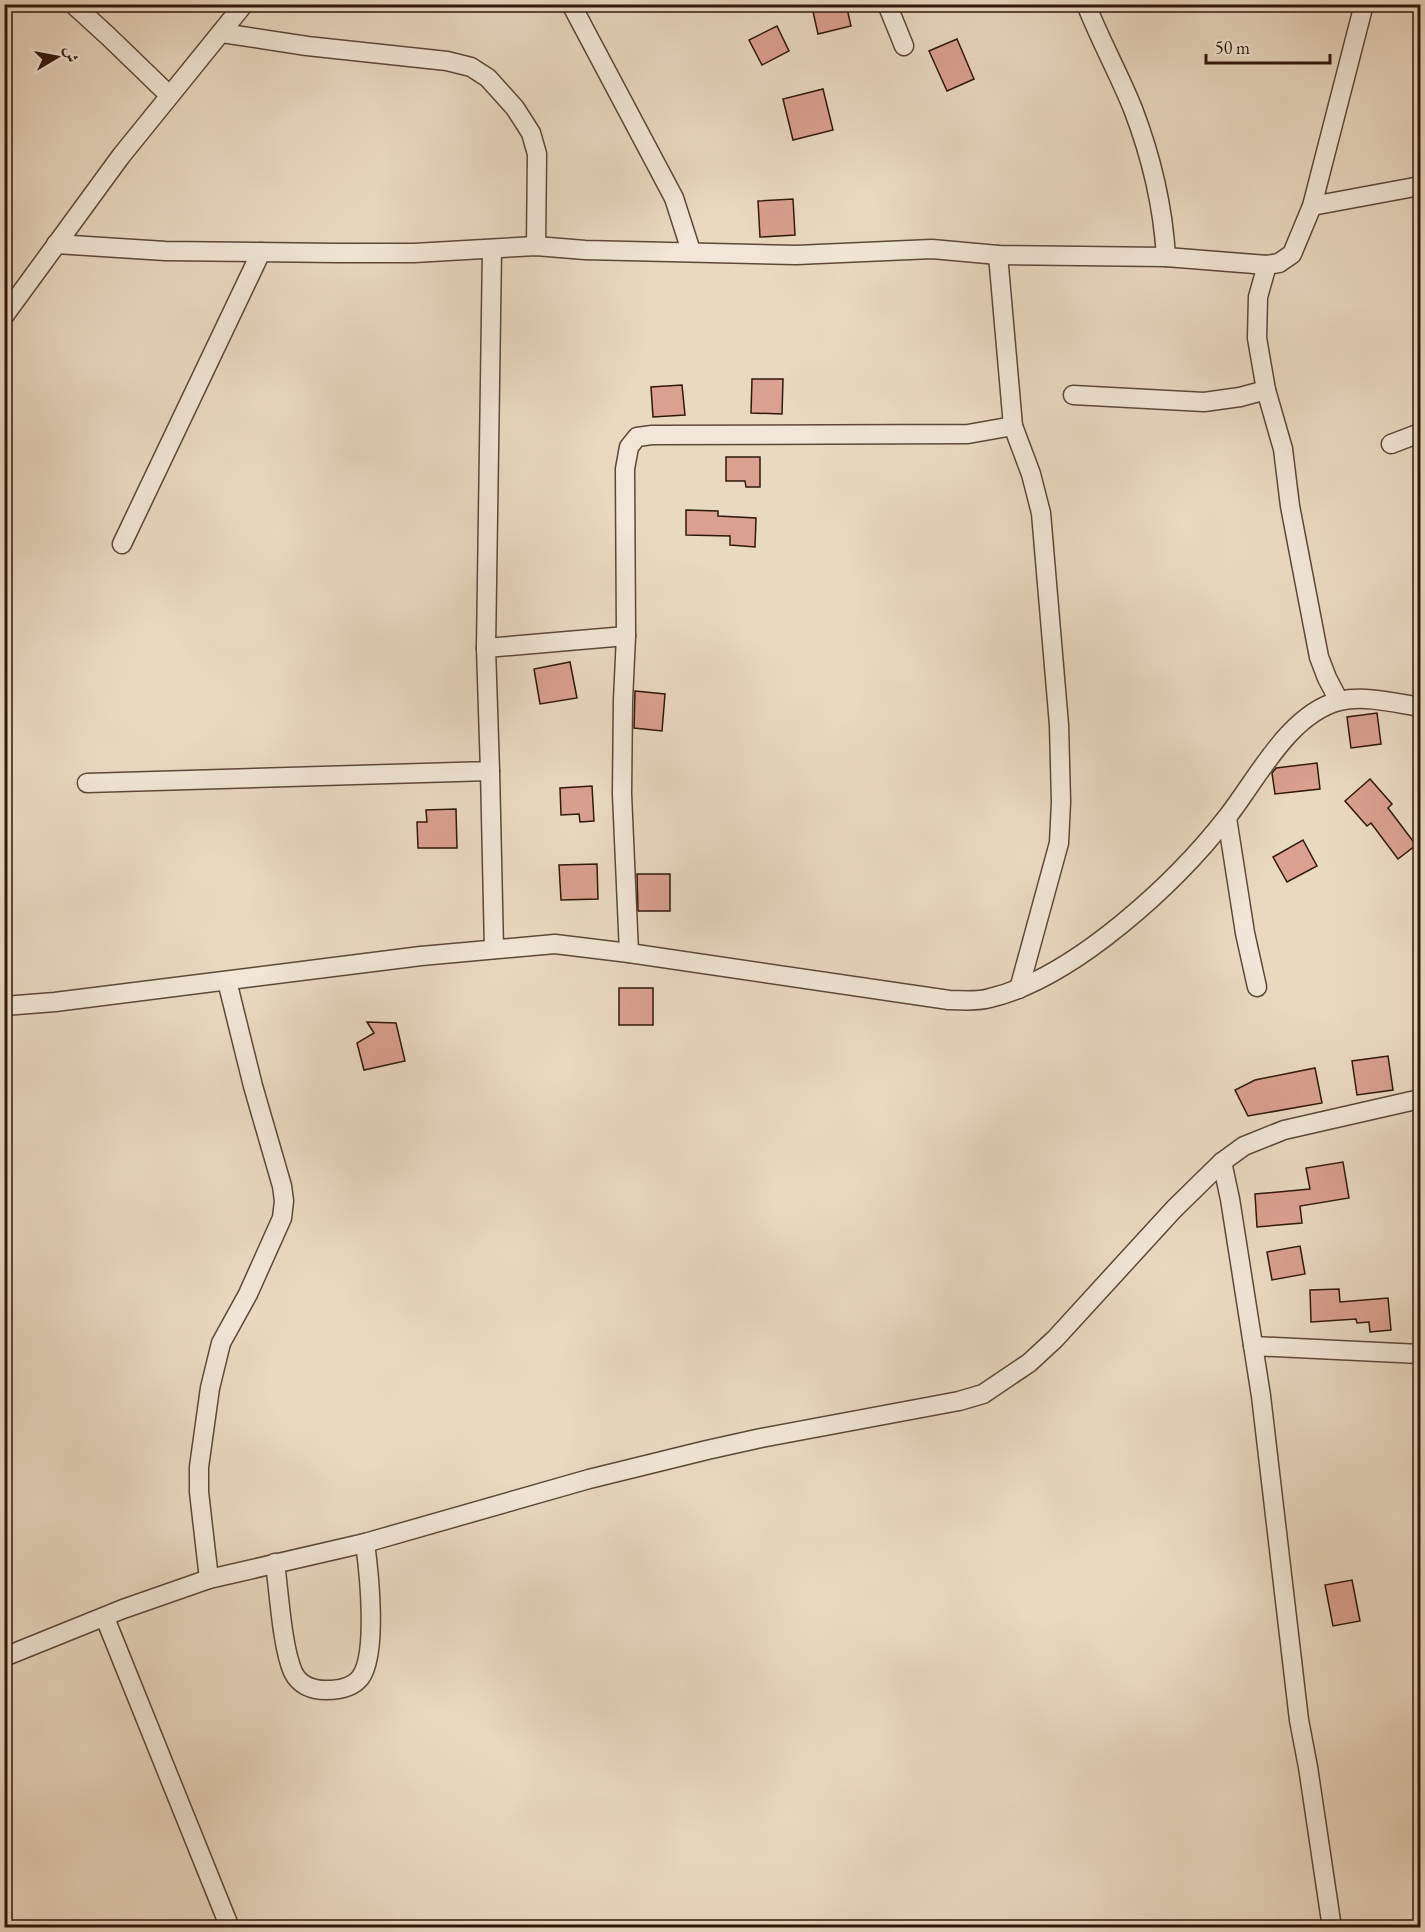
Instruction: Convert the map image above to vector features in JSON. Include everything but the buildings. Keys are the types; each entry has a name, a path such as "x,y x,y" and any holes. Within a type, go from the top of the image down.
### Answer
{"street":[{"path":"73,4 169,95"},
{"path":"4,316 121,156 244,4"},
{"path":"571,4 674,198 691,251"},
{"path":"887,4 904,46"},
{"path":"1086,4 1132,108 1143,139 1161,209 1166,256"},
{"path":"56,244 165,251 414,253 536,246 585,250 796,255 932,249 998,255 1166,256 1267,265 1279,263 1292,254 1312,206 1364,4"},
{"path":"222,33 307,46 447,61 471,67 488,78 515,108 531,133 537,154 536,246"},
{"path":"1312,206 1420,186"},
{"path":"492,249 486,648 494,949"},
{"path":"122,544 261,252"},
{"path":"998,255 1013,426 1031,474 1041,513 1059,725 1059,843 1019,989"},
{"path":"1267,265 1258,297 1257,321 1261,364 1283,449 1294,528 1319,657 1339,702"},
{"path":"4,288 23,288"},
{"path":"1073,395 1204,402 1240,397 1266,390"},
{"path":"629,953 622,740 626,636 625,469 629,447 637,437 652,435 968,434 1013,426"},
{"path":"1391,444 1420,433"},
{"path":"486,648 626,636"},
{"path":"4,1006 494,949 555,944 950,1000 990,999 1050,975 1138,912 1227,818 1287,736 1312,716 1339,702 1370,700 1420,707"},
{"path":"87,783 490,771"},
{"path":"1227,818 1240,908 1257,987"},
{"path":"209,1579 199,1492 199,1467 210,1388 221,1343 248,1294 270,1245 282,1218 284,1202 282,1186 253,1086 227,981"},
{"path":"4,1657 209,1579 365,1543 589,1479 707,1450 959,1401 982,1394 1029,1363 1055,1339 1174,1209 1222,1162 1244,1146 1284,1130 1420,1100"},
{"path":"1222,1162 1230,1198 1262,1396 1299,1720 1332,1928"},
{"path":"1253,1346 1420,1354"},
{"path":"275,1563 285,1633 294,1673 302,1684 313,1689 343,1688 359,1680 366,1664 371,1603 365,1543"},
{"path":"105,1618 230,1928"}]}
